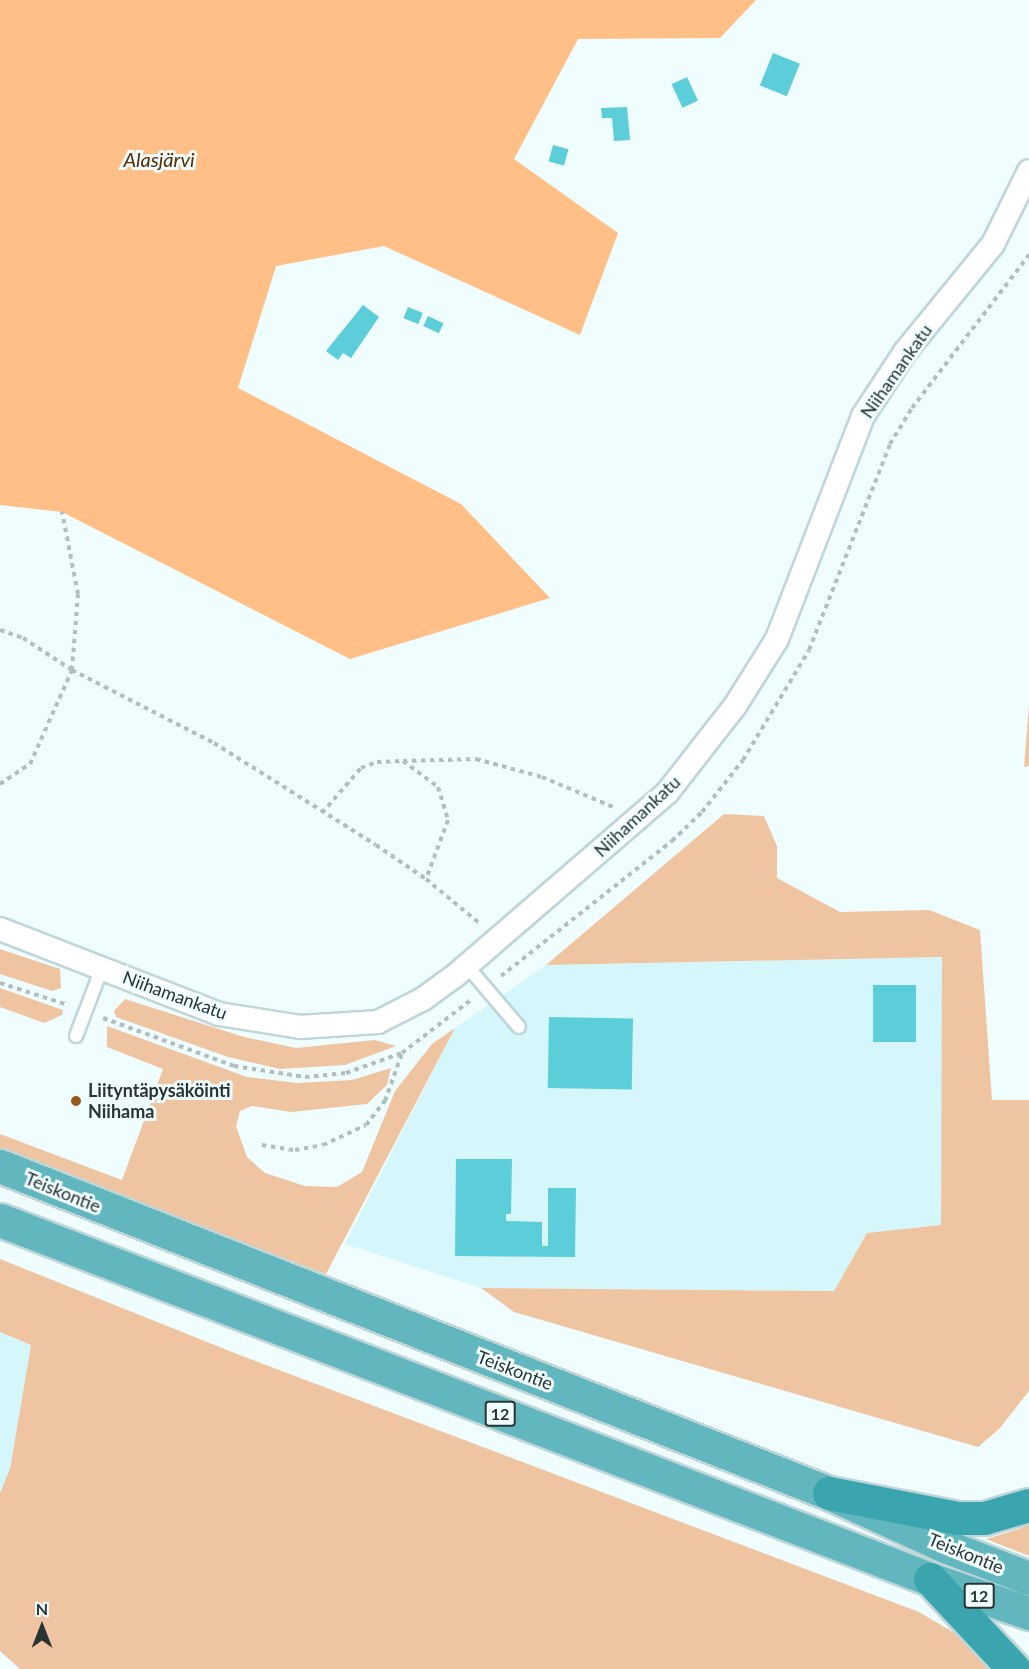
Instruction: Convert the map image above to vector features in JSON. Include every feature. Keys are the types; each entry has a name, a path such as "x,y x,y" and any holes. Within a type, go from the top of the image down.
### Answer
{"highway":[{"name":"Teiskontie","path":"0,1166 829,1493 945,1546 1029,1578"},
{"name":"Teiskontie","path":"0,1220 930,1579 1029,1613"},
{"path":"0,1245 16,1250 71,1249"},
{"path":"829,1493 958,1518 984,1518 1029,1505"},
{"path":"930,1579 1014,1669"}],"street":[{"name":"Niihamankatu","path":"0,930 219,1014 300,1028 340,1028 378,1022 423,999 466,966 638,818 667,792 705,747 777,639 863,416 905,352 993,244 1029,171"}],"lane":[{"path":"466,966 519,1027"},
{"path":"76,1036 102,968"}],"path":[{"path":"0,982 234,1066 266,1073 305,1077 345,1072 402,1053 672,841 702,812 743,760 809,650 890,444 912,408 1029,255"},
{"path":"0,784 30,764 72,670 78,594 62,512"},
{"path":"0,630 23,638 72,670 214,743 426,879 498,939"},
{"path":"322,813 361,768 377,762 476,759 542,777 638,818"},
{"path":"404,761 438,787 448,820 426,879"},
{"path":"262,1145 295,1150 323,1145 366,1125 385,1101 402,1053"}],"shaded area":[{"path":"1029,705 1029,766 1024,767"},
{"path":"724,814 764,816 777,846 777,878 840,912 929,910 980,930 992,1100 1029,1100 1029,1391 999,1429 978,1447 514,1312 481,1288 834,1291 867,1233 941,1225 942,957 546,965"},
{"path":"0,949 60,969 61,988 52,991 0,974"},
{"path":"943,957 941,1225 867,1233 834,1291 481,1288 345,1244 455,1028 546,965"},
{"path":"0,988 63,1010 62,1015 44,1023 0,1007"},
{"path":"125,999 244,1037 296,1048 375,1040 396,1046 345,1065 280,1069 228,1057 116,1017 114,1011"},
{"path":"107,1026 247,1077 297,1083 352,1080 391,1068 387,1085 367,1104 291,1112 252,1106 240,1111 236,1126 247,1157 265,1173 305,1186 337,1187 362,1172 395,1091 432,1044 455,1028 326,1274 0,1150 0,1134 122,1180 163,1069 107,1047"},
{"path":"0,1259 237,1354 919,1612 978,1647 994,1669 20,1669 0,1651 0,1493 10,1469 31,1345 0,1332"},
{"path":"0,1332 31,1345 10,1469 0,1493"},
{"path":"1029,1523 1029,1556 986,1539 1022,1528"}],"water":[{"name":"Alasjärvi","path":"0,0 756,0 720,38 578,39 514,159 618,233 580,335 384,246 276,266 238,388 461,504 550,598 350,659 62,512 0,505"}],"building":[{"path":"773,53 800,64 787,96 760,85"},
{"path":"687,77 698,101 683,108 672,84"},
{"path":"627,107 630,140 614,141 612,118 602,118 601,108"},
{"path":"553,145 568,149 564,166 549,161"},
{"path":"363,305 379,317 351,358 343,353 338,360 326,351"},
{"path":"408,307 423,313 418,324 404,318"},
{"path":"428,316 443,323 439,333 423,326"},
{"path":"873,985 916,985 916,1042 873,1042"},
{"path":"549,1017 633,1018 632,1089 548,1088"},
{"path":"456,1159 512,1159 511,1214 506,1214 506,1221 542,1222 542,1246 548,1246 548,1188 576,1188 575,1257 455,1256"}],"place":[{"name":"Liityntäpysäköinti Niihama","path":"76,1101"}]}
